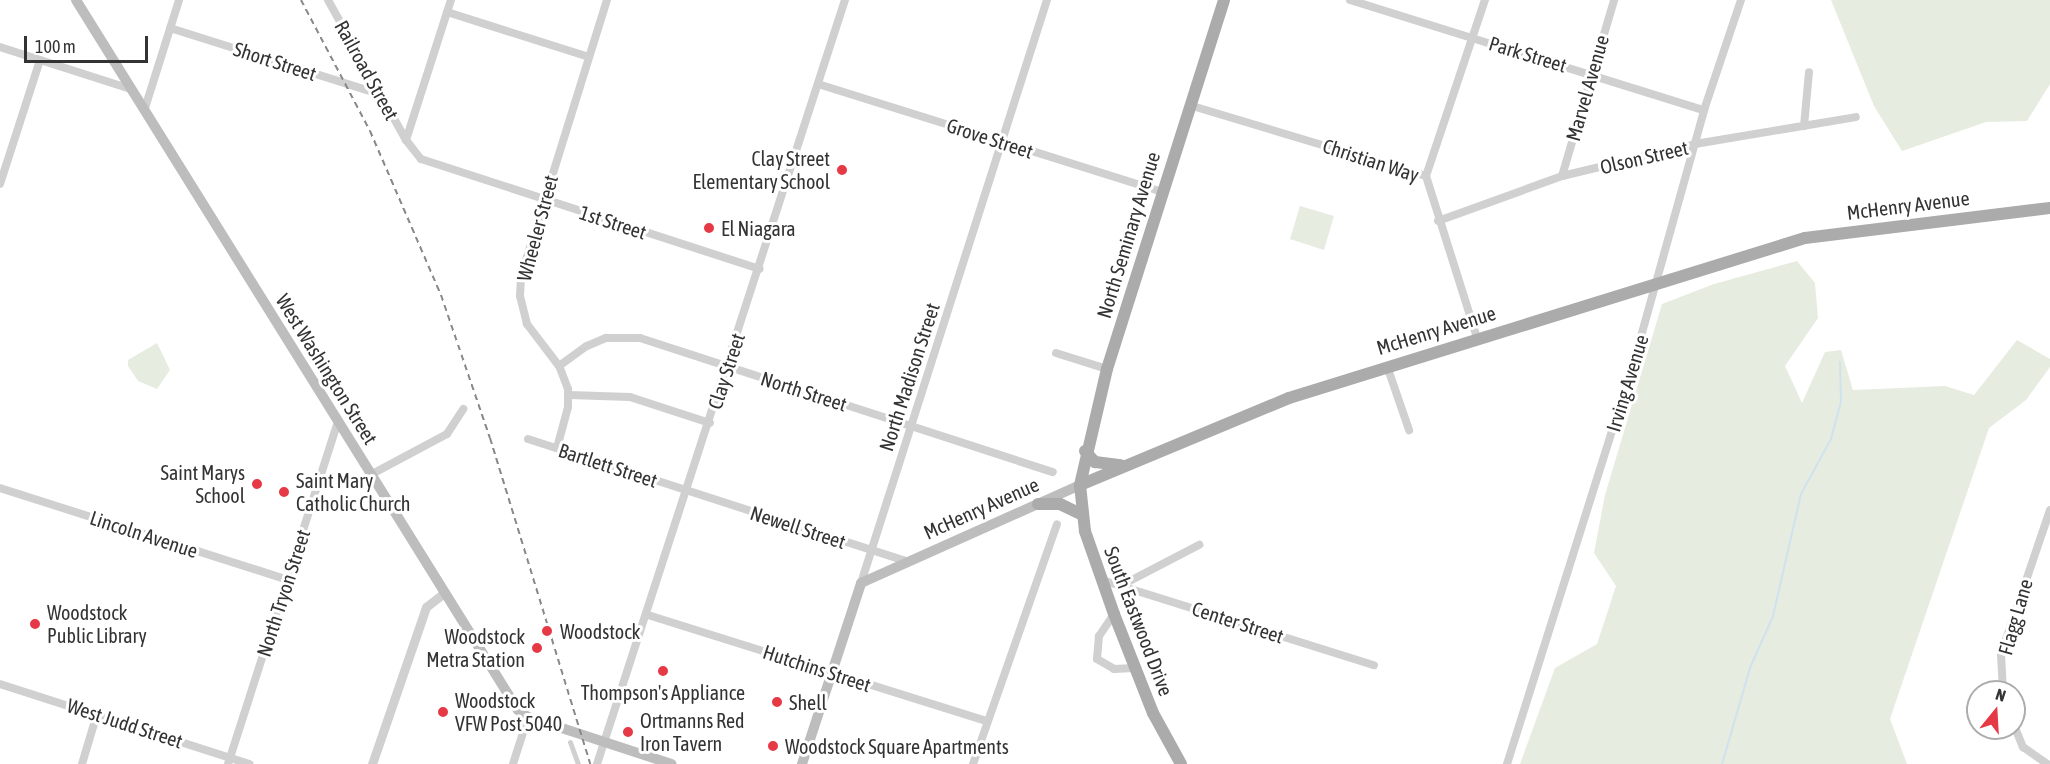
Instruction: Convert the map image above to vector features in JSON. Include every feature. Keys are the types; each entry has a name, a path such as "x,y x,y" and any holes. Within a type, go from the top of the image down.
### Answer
{"main road":[{"name":"West Washington Street","path":"76,0 509,698 528,717 666,763"},
{"name":"North Seminary Avenue","path":"1080,485 1085,450 1107,369 1224,0"},
{"name":"McHenry Avenue","path":"861,583 1125,465 1289,398 1387,366 1805,238 2050,208"},
{"path":"1085,450 1095,462 1125,465"},
{"name":"South Eastwood Drive","path":"1080,485 1083,515 1114,614 1134,668 1181,764"},
{"path":"1038,504 1060,504 1083,515"},
{"name":"North Madison Street","path":"802,764 861,583"}],"street":[{"path":"145,108 179,0"},
{"name":"Railroad Street","path":"328,0 406,140"},
{"path":"406,140 451,0"},
{"name":"Wheeler Street","path":"569,395 559,366 527,324 520,296 521,276 543,199 607,0"},
{"name":"Clay Street","path":"597,764 648,615 845,0"},
{"name":"North Madison Street","path":"861,583 1047,0"},
{"name":"Park Street","path":"1352,0 1704,110"},
{"path":"1426,176 1485,0"},
{"name":"Marvel Avenue","path":"1562,176 1589,73 1614,0"},
{"name":"Irving Avenue","path":"1507,764 1657,282 1704,110 1741,0"},
{"path":"447,12 589,57"},
{"name":"Short Street","path":"170,28 379,94"},
{"path":"0,47 133,89"},
{"path":"0,184 40,60"},
{"path":"1804,126 1809,72"},
{"name":"Grove Street","path":"818,84 1162,192"},
{"name":"Christian Way","path":"1190,105 1426,176 1477,338"},
{"name":"Olson Street","path":"1438,220 1562,176 1695,144 1856,117"},
{"name":"1st Street","path":"406,140 421,159 760,269"},
{"name":"North Street","path":"559,366 587,346 625,336 728,366 1053,472"},
{"path":"1056,353 1107,369"},
{"path":"1387,366 1409,430"},
{"path":"557,448 569,395 630,397 710,423"},
{"path":"372,474 447,434 463,409"},
{"name":"North Tryon Street","path":"229,761 338,421"},
{"name":"Bartlett Street","path":"528,439 688,491"},
{"name":"Lincoln Avenue","path":"0,488 288,580"},
{"name":"Newell Street","path":"688,491 908,562"},
{"name":"Flagg Lane","path":"2003,680 2001,654 2050,510"},
{"path":"973,764 1057,524"},
{"path":"1124,584 1199,544"},
{"name":"Center Street","path":"1102,580 1124,584 1374,665"},
{"path":"372,764 426,607 444,593"},
{"path":"1114,614 1099,636 1097,659 1114,669 1134,668"},
{"name":"Hutchins Street","path":"648,615 987,722"},
{"name":"West Judd Street","path":"0,684 98,714 229,761 249,764"},
{"path":"82,764 98,714"},
{"path":"513,764 528,717"},
{"path":"2020,740 2023,747 2047,764"},
{"path":"570,742 578,764"}],"shaded area":[{"path":"1831,0 2050,0 2050,84 2027,121 1986,122 1902,151 1874,106"},
{"path":"1300,206 1334,216 1324,250 1290,239"},
{"path":"1797,261 1815,283 1818,318 1785,366 1802,403 1825,352 1841,350 1853,390 1945,386 1974,395 2017,340 2050,359 2050,367 2026,400 1989,428 1890,719 1907,764 1520,764 1555,668 1597,644 1616,586 1594,553 1605,495 1662,304 1714,284"},
{"path":"157,343 170,370 157,389 138,381 128,366 128,360"}],"waterway":[{"path":"1722,764 1750,668 1773,616 1801,494 1831,439 1841,402 1840,362"}],"railway":[{"path":"301,0 370,131 441,295 490,438 590,764"}],"place":[{"name":"Clay Street Elementary School","path":"842,170"},
{"name":"El Niagara","path":"709,228"},
{"name":"Saint Marys School","path":"257,484"},
{"name":"Saint Mary Catholic Church","path":"284,492"},
{"name":"Woodstock Public Library","path":"35,624"},
{"name":"Woodstock","path":"547,631"},
{"name":"Woodstock Metra Station","path":"537,648"},
{"name":"Thompson's Appliance","path":"663,671"},
{"name":"Shell","path":"777,702"},
{"name":"Woodstock VFW Post 5040","path":"443,712"},
{"name":"Ortmanns Red Iron Tavern","path":"628,732"},
{"name":"Woodstock Square Apartments","path":"773,746"}]}
